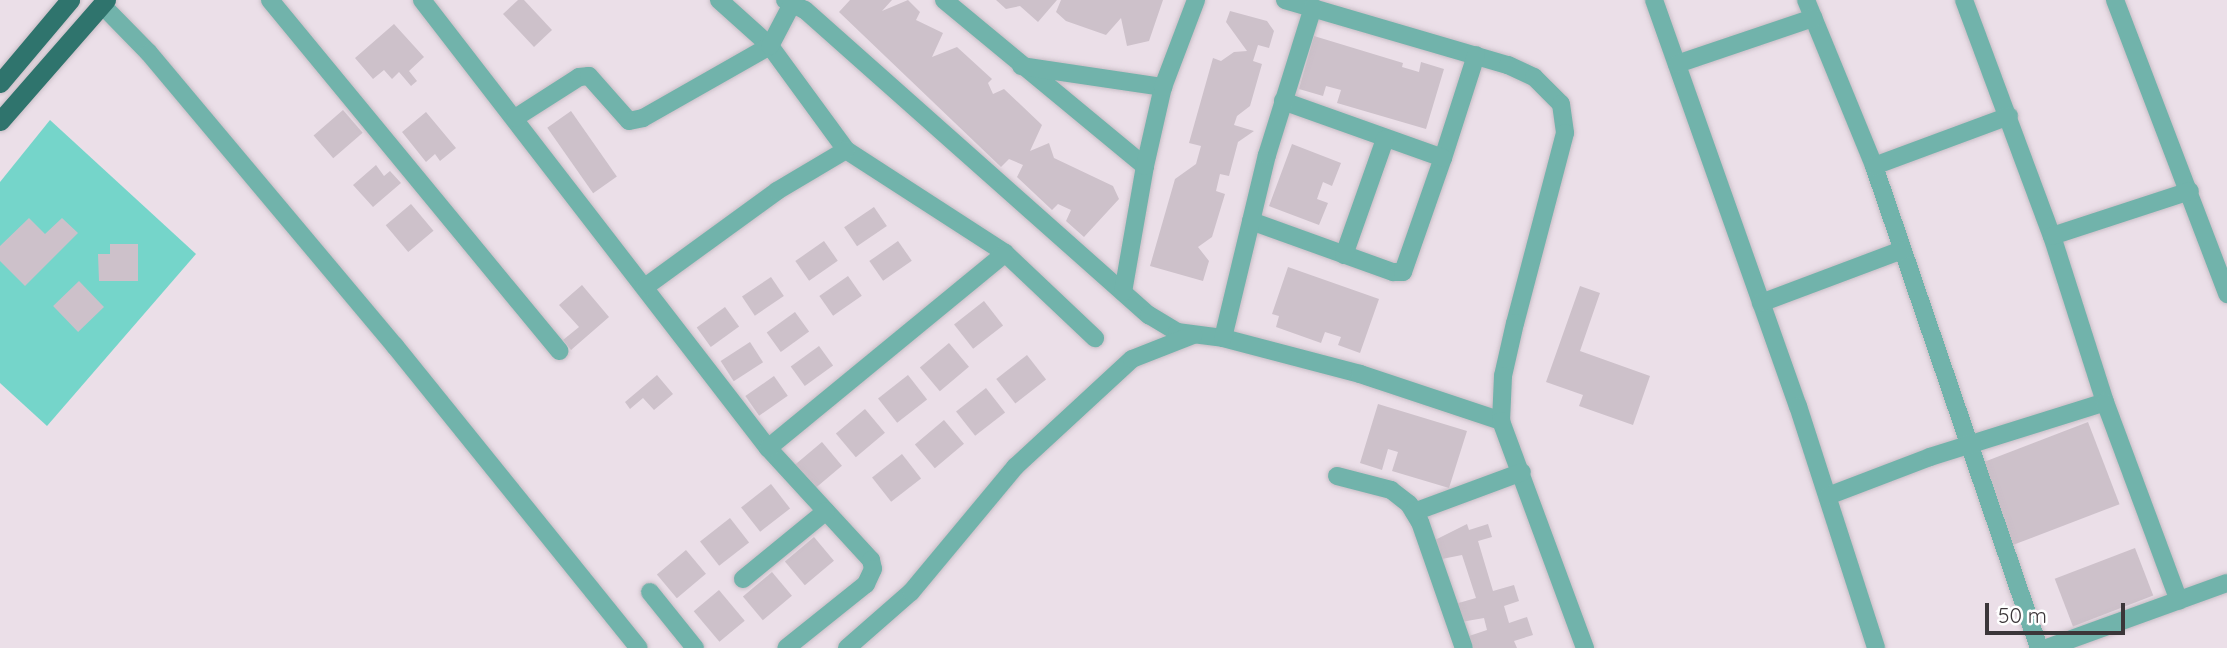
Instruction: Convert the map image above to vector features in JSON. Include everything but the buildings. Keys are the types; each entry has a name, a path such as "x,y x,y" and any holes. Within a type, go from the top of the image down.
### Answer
{"highway":[{"path":"0,83 70,0"},
{"path":"0,121 101,6 78,0"}],"street":[{"path":"270,0 559,351"},
{"path":"422,0 768,448 856,541 873,569 866,584 786,648"},
{"path":"719,0 770,46 846,150 1006,253 1096,338"},
{"path":"944,0 1020,66 1145,166"},
{"path":"1123,292 1145,166 1163,87 1196,0"},
{"path":"1284,0 1476,55 1534,77 1552,92 1561,104 1565,133 1503,376 1502,421 1585,648"},
{"path":"1654,0 1828,496 1876,648"},
{"path":"1806,0 1874,166 2039,648"},
{"path":"1964,0 2052,236 2105,402 2179,601"},
{"path":"2115,0 2227,294"},
{"path":"515,118 579,76 589,76 629,121 636,121 770,46 795,3 1149,316 1177,332 1223,338 1360,374 1502,421"},
{"path":"101,6 149,52 386,335 639,648"},
{"path":"1223,338 1283,101 1313,7"},
{"path":"1677,64 1813,18"},
{"path":"1251,221 1344,255 1403,272 1476,55"},
{"path":"1020,66 1163,87"},
{"path":"1283,101 1443,158"},
{"path":"1874,166 2009,117"},
{"path":"1344,255 1385,139"},
{"path":"645,288 777,191 846,150"},
{"path":"2052,236 2190,191"},
{"path":"1761,303 1902,250"},
{"path":"768,448 1006,253"},
{"path":"847,648 911,592 1015,467 1132,359 1193,335"},
{"path":"1828,496 1970,444 2105,402"},
{"path":"1414,512 1522,472"},
{"path":"1337,476 1391,490 1414,512 1464,648"},
{"path":"743,579 825,511"},
{"path":"2047,648 2227,583"},
{"path":"650,592 695,648"}],"shaded area":[{"path":"50,120 196,254 47,426 0,383 0,182"}]}
